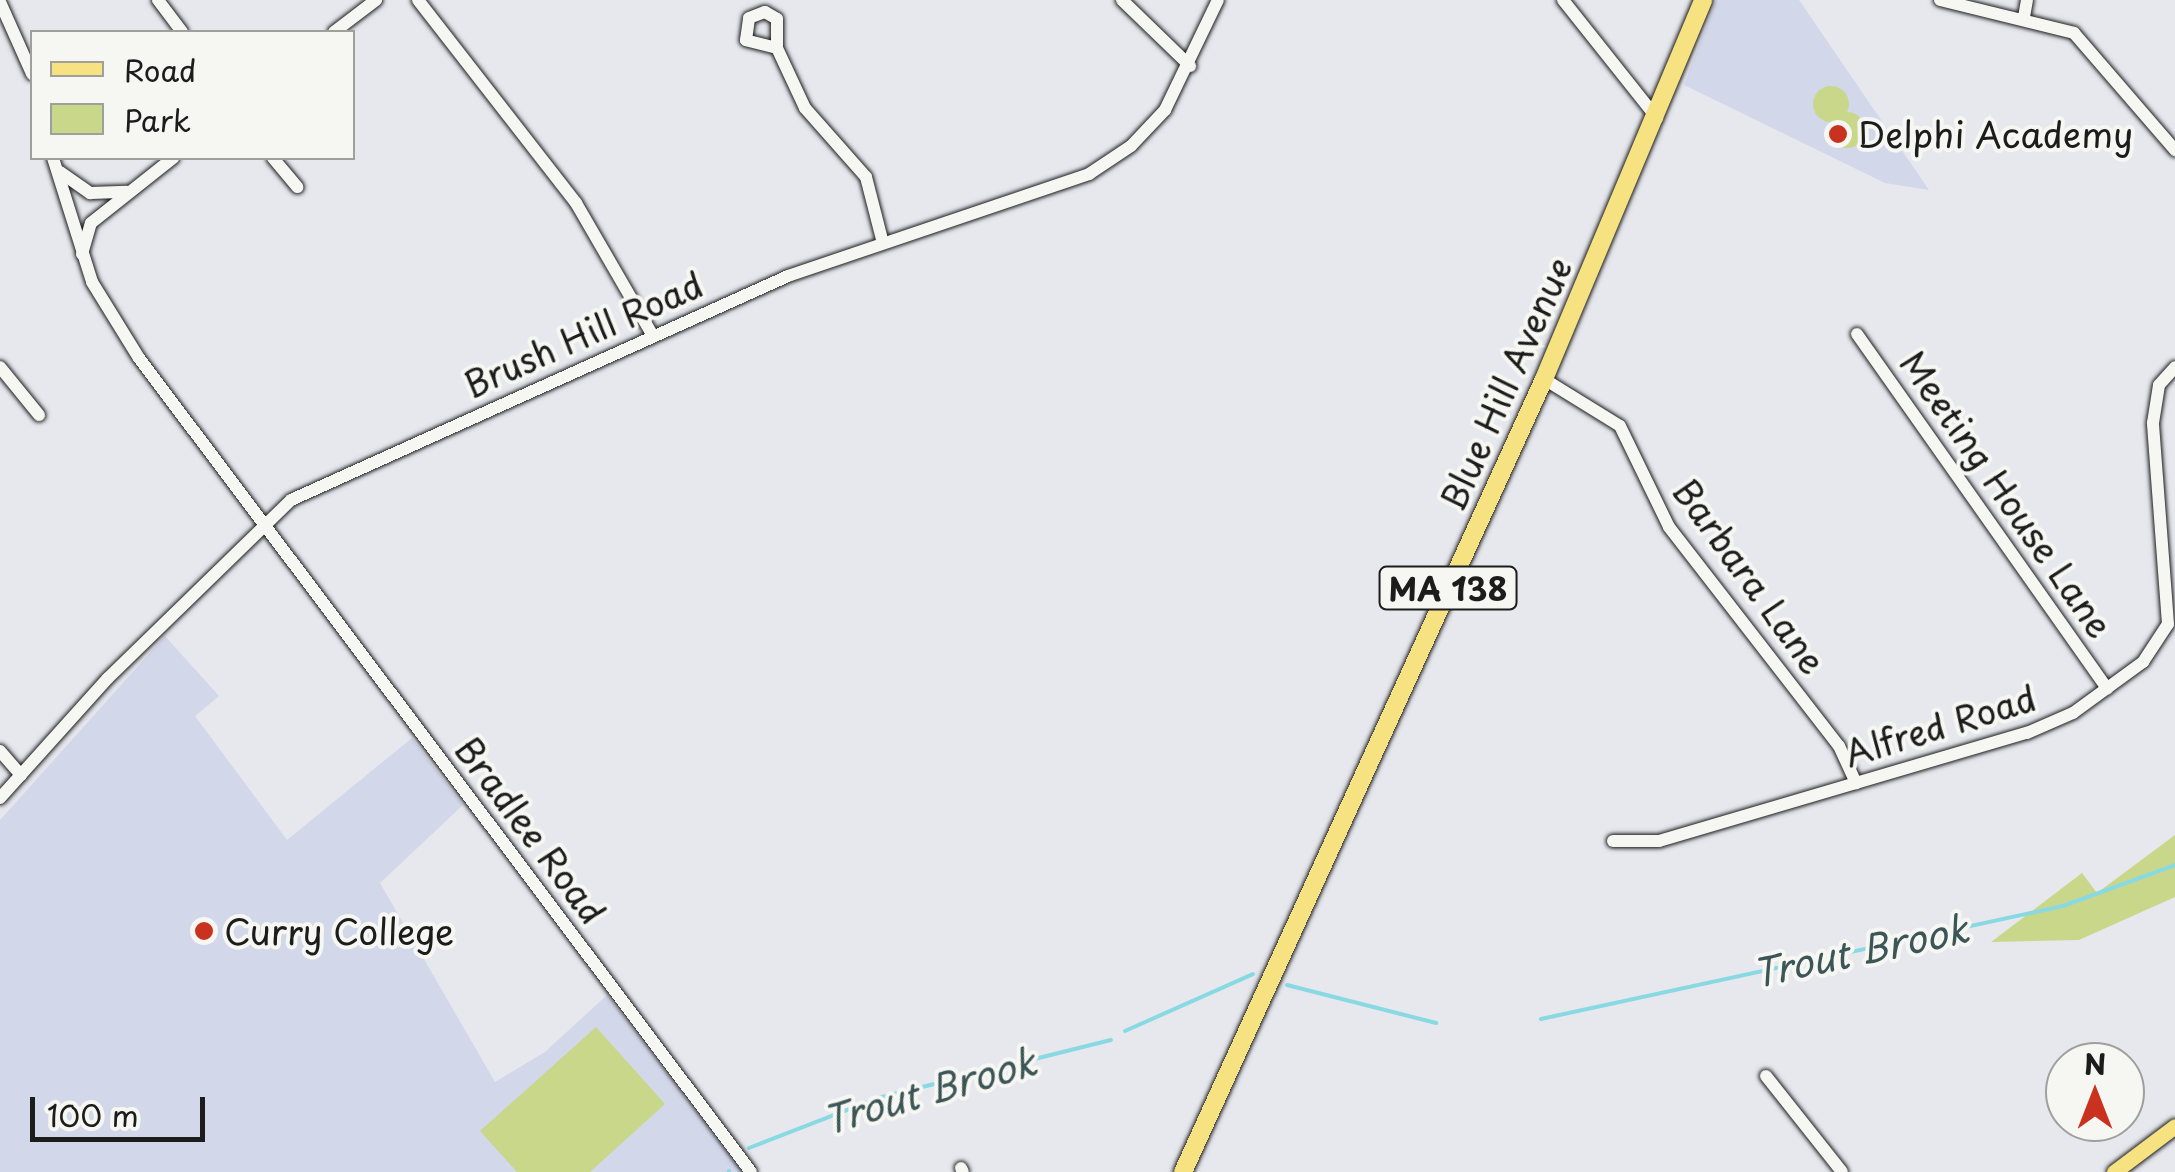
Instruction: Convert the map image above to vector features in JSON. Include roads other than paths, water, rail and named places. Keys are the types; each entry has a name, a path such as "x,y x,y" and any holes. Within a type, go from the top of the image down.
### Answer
{"highway":[{"name":"Blue Hill Avenue","path":"1183,1172 1544,379 1704,0"}],"main road":[{"path":"2114,1172 2134,1166 2175,1126"}],"street":[{"path":"158,0 180,30"},
{"path":"337,30 376,0"},
{"path":"418,0 576,203 653,336"},
{"path":"1122,0 1190,66"},
{"name":"Brush Hill Road","path":"0,798 264,524 320,484 653,336 882,243 1098,169 1150,128 1190,66 1218,0"},
{"path":"1564,0 1657,118"},
{"path":"1940,0 2024,17 2083,40 2175,150"},
{"path":"2024,17 2026,0"},
{"path":"0,2 30,70"},
{"path":"777,48 809,114 864,172 882,243"},
{"path":"82,256 91,223 170,160"},
{"path":"275,160 296,188"},
{"path":"54,161 83,190 130,191"},
{"name":"Bradlee Road","path":"54,161 82,256 132,349 752,1172"},
{"name":"Meeting House Lane","path":"1857,334 2107,688"},
{"path":"0,367 39,415"},
{"name":"Alfred Road","path":"1613,841 1659,841 2040,728 2151,656 2167,631 2153,423 2159,385 2175,367"},
{"name":"Barbara Lane","path":"1544,379 1620,426 1669,527 1838,746 1856,783"},
{"path":"0,751 21,774"},
{"path":"1766,1076 1842,1172"}],"waterway":[{"name":"Trout Brook","path":"1541,1019 2063,906 2175,865"},
{"name":"Trout Brook","path":"1125,1031 1253,974"},
{"name":"Trout Brook","path":"1287,985 1436,1023"},
{"name":"Trout Brook","path":"749,1148 878,1098 1111,1040"}],"place":[{"name":"Delphi Academy","path":"1838,134"},
{"name":"Curry College","path":"204,931"}]}
